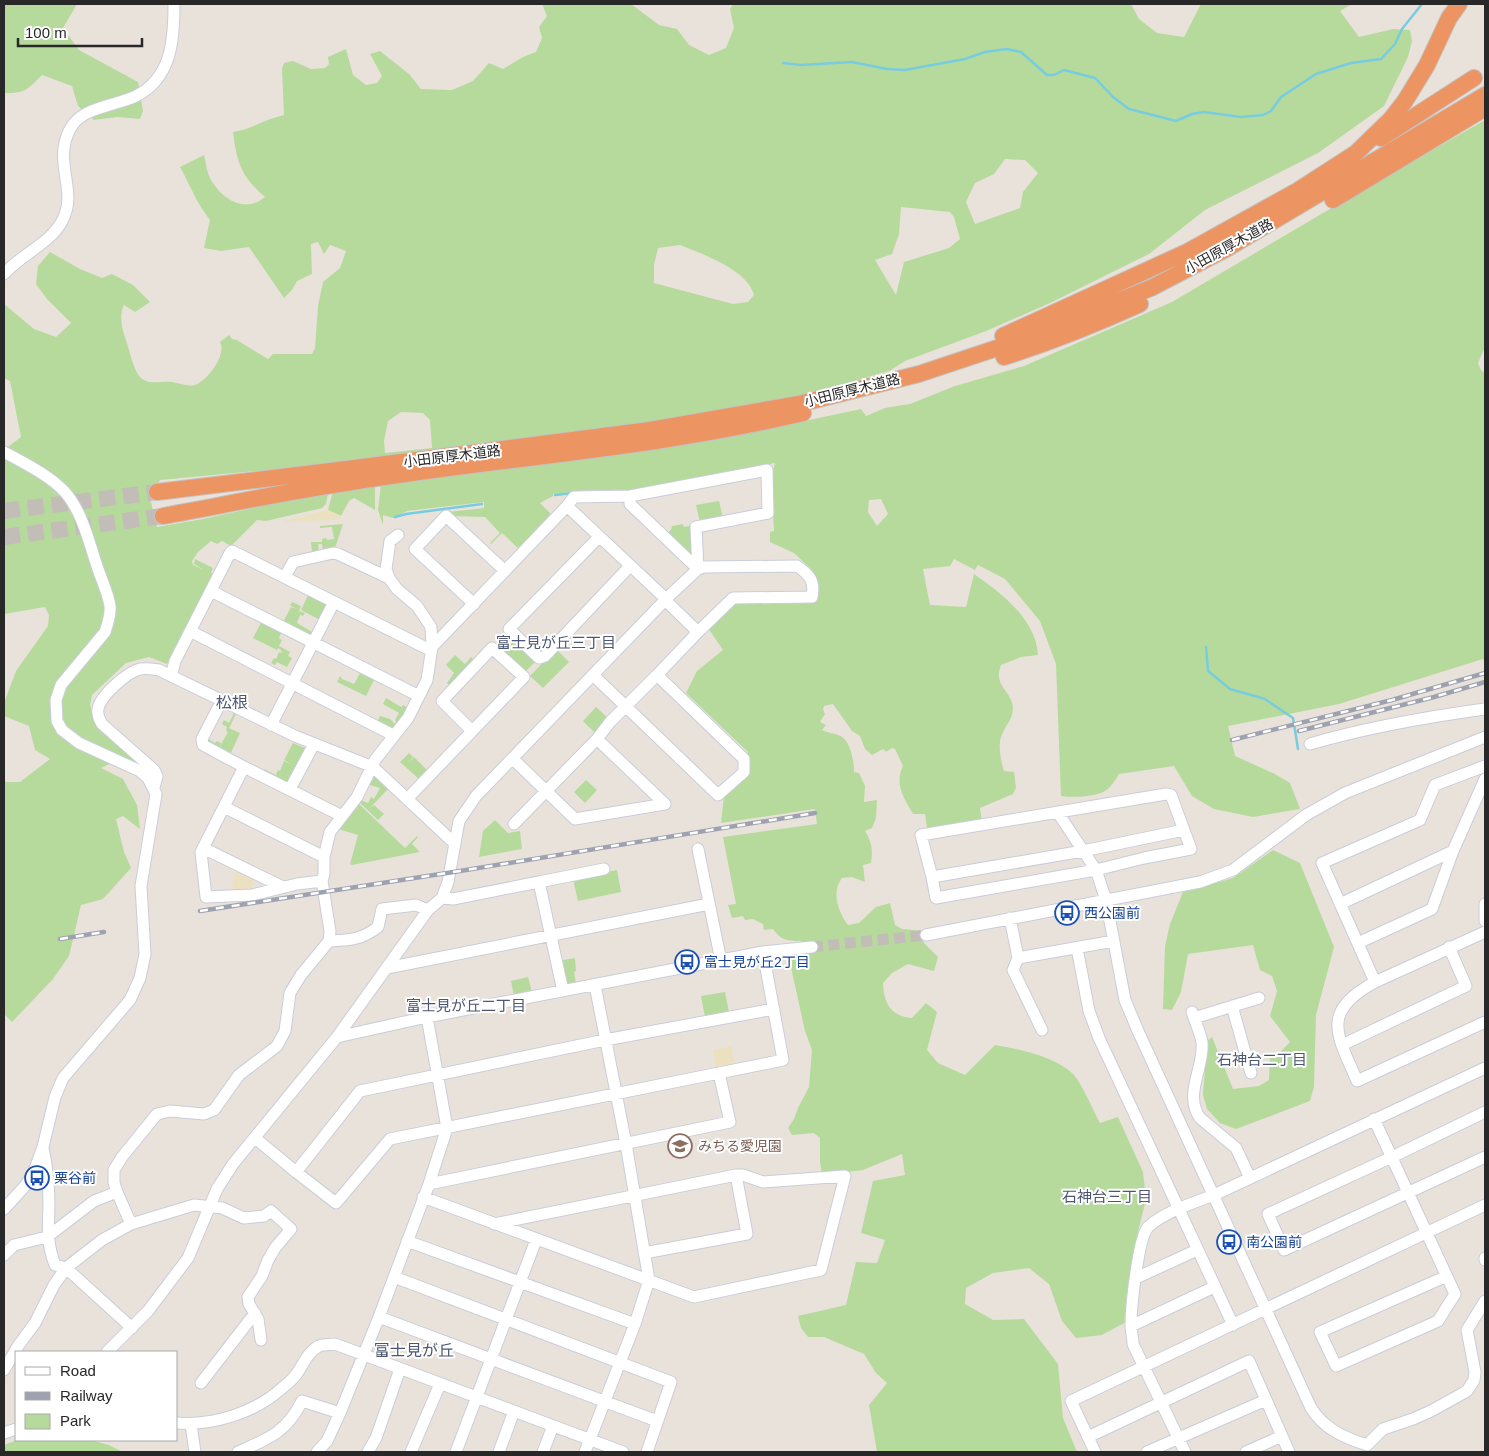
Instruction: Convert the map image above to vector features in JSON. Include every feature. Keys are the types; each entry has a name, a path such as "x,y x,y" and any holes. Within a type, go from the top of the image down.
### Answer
{"highway":[{"path":"1356,153 1391,119 1405,101 1427,65 1449,18 1459,4"},
{"path":"919,374 1187,252 1297,191 1474,78"},
{"name":"小田原厚木道路","path":"157,492 650,430 800,404 919,374 1018,341 1151,288 1236,244 1485,95"},
{"name":"小田原厚木道路","path":"163,516 346,483 638,444 760,423 948,376 1037,347 1110,318 1175,287 1285,228 1485,108"}],"street":[{"path":"4,274 11,265 50,236 63,220 68,200 62,153 70,129 77,119 92,110 135,96 145,90 166,65 172,49 174,4"},
{"path":"4,452 43,475 64,491 72,502 88,538 110,606 105,632 66,678 57,693 57,721 69,737 90,749 140,771 148,778 156,794 141,886 146,954 140,978 130,1000 63,1078 50,1112 43,1147 33,1174 4,1209"},
{"path":"172,676 174,661 232,551 426,648 432,647 574,497 630,496 767,470 768,513 696,528 698,569"},
{"path":"630,496 630,504 698,569"},
{"path":"567,506 630,566 667,598 698,632"},
{"path":"474,604 415,549 446,516 505,571"},
{"path":"131,1224 116,1192 114,1183 114,1170 122,1157 157,1114 170,1111 204,1114 214,1110 239,1075 277,1046 285,1032 290,994 301,975 329,941 330,931 322,881 324,857 329,834 357,798 373,767 374,760 408,718 427,680 432,647 431,627 417,606 397,589 389,578 386,569 390,541 398,534"},
{"path":"599,537 509,629 539,658 545,656 630,566"},
{"path":"285,577 293,562 338,554 389,578"},
{"path":"108,1351 148,1311 188,1258 217,1189 232,1164 336,1037 428,910 442,898 448,882 459,821 476,796 667,598 698,569 704,567 797,566 808,573 814,588 812,597 733,598 626,706 514,824"},
{"path":"211,591 419,696"},
{"path":"271,725 334,602"},
{"path":"190,631 393,735"},
{"path":"407,798 472,731 524,677 492,648 442,701 472,731"},
{"path":"154,788 156,776 154,770 102,724 98,710 100,702 107,694 136,670 159,670 271,725 373,767 454,843"},
{"path":"593,675 718,795 744,772 744,759 657,675"},
{"path":"222,700 202,739 203,745 342,816"},
{"path":"1310,744 1340,735 1415,719 1485,709"},
{"path":"926,935 1200,882 1233,870 1306,815 1345,793 1485,738"},
{"path":"513,759 575,819 665,804 596,739"},
{"path":"290,789 314,744"},
{"path":"244,767 202,848 206,897 252,895 283,887 322,881"},
{"path":"1375,982 1322,863 1420,820 1435,785 1484,768"},
{"path":"1358,943 1432,910 1453,851 1485,779"},
{"path":"1166,794 1170,795 1191,849 1096,870 936,898 921,835 1058,813 1166,794"},
{"path":"224,807 324,857"},
{"path":"1058,813 1096,870 1106,900 1125,1000 1317,1418 1346,1438 1367,1445 1383,1429 1431,1412 1467,1391 1474,1380 1475,1372 1466,1330 1485,1301"},
{"path":"932,877 1083,851 1184,830"},
{"path":"202,848 283,887"},
{"path":"698,849 721,961"},
{"path":"1340,904 1453,851"},
{"path":"442,898 453,899 604,869"},
{"path":"539,882 563,991"},
{"path":"387,968 550,934 709,904"},
{"path":"1485,904 1485,921"},
{"path":"329,941 357,939 368,935 378,927 382,909 416,905 428,910"},
{"path":"1010,918 1018,958 1013,970 1042,1030"},
{"path":"1485,932 1359,990 1340,1011 1338,1034 1357,1081 1485,1022"},
{"path":"1018,958 1114,941"},
{"path":"336,1037 427,1017 763,952 812,947"},
{"path":"1342,1045 1466,986 1449,947"},
{"path":"1077,948 1089,1011 1099,1038 1233,1325"},
{"path":"255,1138 336,1203 390,1139 783,1060 763,952"},
{"path":"585,1452 635,1324 649,1280 626,1144 595,985"},
{"path":"1250,1178 1236,1148 1196,1113 1194,1089 1202,1043 1193,1015 1259,998"},
{"path":"1232,1006 1251,1073"},
{"path":"296,1172 360,1091 605,1040 774,1009"},
{"path":"317,1452 326,1441 340,1413 364,1356 429,1184 446,1128 427,1017"},
{"path":"1185,1452 1133,1344 1131,1326 1136,1278 1141,1240 1147,1228 1178,1209 1214,1195 1485,1068"},
{"path":"429,1184 730,1122 719,1072"},
{"path":"1485,1112 1268,1214 1284,1250 1485,1157"},
{"path":"1374,1119 1392,1157 1408,1193 1427,1233 1447,1276 1455,1294 1438,1321 1336,1366 1320,1332 1447,1276"},
{"path":"43,1147 49,1204 47,1237 56,1265 66,1268 132,1328"},
{"path":"423,1197 536,1240 694,1297 821,1270 845,1176 762,1182 743,1175 736,1175 494,1224"},
{"path":"644,1253 747,1234 736,1175"},
{"path":"4,1255 14,1245 47,1237 94,1200 116,1192"},
{"path":"15,1351 35,1323 54,1285 66,1268 102,1240 131,1224 194,1205 222,1208 244,1218 264,1216 271,1211 291,1229 275,1248 262,1276 248,1297 258,1319 261,1340"},
{"path":"1094,1452 1071,1401 1485,1205"},
{"path":"456,1452 536,1240"},
{"path":"407,1241 635,1324"},
{"path":"1136,1278 1197,1250"},
{"path":"394,1277 671,1382 646,1452"},
{"path":"1131,1326 1214,1287"},
{"path":"201,1383 255,1313"},
{"path":"379,1317 657,1421"},
{"path":"178,1423 191,1425 221,1419 257,1405 290,1381 314,1350 321,1345 335,1344 622,1452"},
{"path":"4,1370 15,1351"},
{"path":"1088,1437 1249,1361 1289,1452"},
{"path":"368,1452 376,1438 400,1369"},
{"path":"411,1452 440,1384"},
{"path":"1146,1452 1266,1400"},
{"path":"238,1452 271,1437 285,1427 295,1415 302,1401 340,1413"},
{"path":"499,1452 514,1411"},
{"path":"191,1425 195,1452"},
{"path":"543,1452 553,1426"},
{"path":"1246,1452 1282,1436"}],"green space":[{"path":"4,4 77,4 63,28 79,50 138,82 143,111 140,119 117,117 94,120 78,106 72,86 42,75 26,90 17,93 4,93"},
{"path":"542,4 631,4 659,25 677,29 689,45 709,55 726,48 734,28 730,9 733,4 1131,4 1139,19 1157,33 1184,37 1201,4 1352,4 1340,11 1359,37 1393,29 1410,30 1412,41 1408,57 1384,106 1318,153 1205,210 1149,254 1050,303 986,331 905,361 889,371 779,402 697,416 385,459 160,480 150,498 157,527 203,519 321,493 328,494 326,504 322,508 266,521 257,520 231,546 222,541 217,544 211,541 198,552 192,561 193,565 204,570 194,564 195,559 213,568 211,573 214,575 167,664 149,657 126,663 92,695 90,705 96,726 144,764 122,758 101,768 123,779 137,805 140,829 123,816 116,819 124,852 131,868 103,899 81,905 69,956 53,979 12,1022 4,1014 4,782 20,782 50,759 35,750 29,726 4,716 4,703 16,671 48,626 49,615 45,607 4,614 4,450 21,437 10,381 4,378 4,304 34,329 56,337 71,323 47,299 36,284 38,266 50,252 80,269 102,278 112,274 133,285 150,302 135,312 124,305 121,314 123,329 133,364 139,376 146,381 172,382 189,386 200,383 215,367 221,354 220,342 229,335 232,339 237,340 268,359 273,354 312,354 315,348 318,306 323,282 340,268 346,251 330,245 324,254 318,242 311,244 312,274 297,281 284,298 249,247 221,251 204,248 210,220 197,201 180,167 204,155 210,178 220,192 234,202 250,204 257,202 265,197 245,175 236,152 233,132 284,115 282,69 284,63 293,61 311,69 325,68 329,64 328,57 346,49 353,75 366,85 377,83 382,76 370,54 380,51 409,74 421,89 452,90 473,81 489,63 503,69 523,57 536,52 542,38 539,27 547,16","holes":["1005,159 1025,160 1038,173 1023,192 1020,208 975,224 966,202 975,183 994,174","901,207 950,212 954,217 960,239 949,248 904,262 896,295 875,260 892,254 899,234","680,245 711,258 743,277 754,295 748,302 733,304 654,283 654,265 658,248","401,412 423,413 430,420 432,448 385,453 384,441 388,421"]},
{"path":"1485,120 1485,347 1478,363 1481,370 1485,373 1485,662 1483,659 1339,704 1228,726 1235,756 1290,783 1300,809 1253,817 1214,809 1192,796 1174,766 1119,774 1109,788 1093,795 1079,797 1061,796 1056,664 1040,621 1005,579 978,565 975,570 954,559 950,566 923,569 930,605 966,607 974,574 1006,598 1024,619 1036,642 1038,655 1021,657 1001,665 999,674 1000,681 1011,700 1013,708 1012,716 1002,733 1000,745 1004,771 1014,772 1016,788 1013,794 980,808 982,821 927,828 925,814 913,814 901,791 900,773 903,766 895,749 892,748 886,752 883,749 872,755 865,749 860,736 852,731 833,704 824,706 825,714 820,722 826,725 822,730 840,736 845,740 851,753 854,772 859,773 865,786 864,802 877,800 876,818 872,828 865,831 872,854 871,863 863,865 865,882 852,877 842,878 836,896 841,914 848,925 859,923 876,907 890,903 895,925 902,929 915,930 938,957 934,971 908,964 892,973 883,983 885,997 890,1007 893,1011 904,1017 912,1018 926,1003 937,1012 927,1050 938,1063 965,1075 995,1045 1037,1055 1058,1063 1067,1069 1081,1085 1100,1123 1118,1117 1143,1172 1146,1199 1137,1236 1128,1321 1102,1335 1076,1338 1062,1321 1049,1284 1029,1268 993,1273 966,1288 965,1304 993,1320 1024,1319 1058,1364 1063,1418 1077,1452 877,1452 869,1405 887,1383 876,1373 864,1354 824,1337 808,1337 801,1328 798,1316 846,1305 856,1262 877,1263 885,1240 861,1233 873,1181 905,1175 902,1154 863,1170 822,1175 820,1138 814,1133 792,1135 788,1128 809,1087 812,1050 805,1031 789,958 803,951 801,941 785,939 779,936 773,929 764,930 763,924 753,919 745,920 743,916 732,918 728,905 736,904 723,837 817,824 815,809 721,823 724,795 747,775 748,752 686,693 697,671 723,650 708,628 734,604 815,603 819,590 811,569 794,553 770,542 770,532 774,531 771,478 775,463 627,492 590,490 553,494 553,496 540,503 550,513 550,518 519,549 502,533 491,544 500,533 485,517 450,516 448,512 484,508 484,502 407,511 393,518 383,515 383,525 378,510 381,484 800,422 861,409 866,416 885,408 910,404 955,386 1024,366 1172,302","holes":["881,499 888,514 877,526 868,512 869,500"]},
{"path":"375,485 375,510 354,498 349,501 341,516 328,510 333,491"},
{"path":"719,501 723,518 700,522 696,505"},
{"path":"343,524 335,548 323,551 322,544 318,544 319,552 312,553 311,542 322,542 322,539 326,538 327,540 334,539 332,527 320,528 320,526"},
{"path":"683,524 684,527 693,525 694,561 666,534 671,530 672,526"},
{"path":"309,593 328,605 320,620 301,610"},
{"path":"292,602 301,606 299,611 305,613 303,616 300,615 297,623 314,633 312,636 282,624 291,607 296,609 290,605"},
{"path":"262,621 282,631 279,638 282,640 279,646 290,652 288,656 292,658 287,667 277,662 275,665 271,663 274,658 276,659 279,652 282,653 281,650 278,648 277,650 253,638"},
{"path":"508,634 536,661 524,673 496,646"},
{"path":"556,649 569,662 543,688 530,676"},
{"path":"455,655 465,664 471,657 475,661 450,686 447,683 454,673 446,665"},
{"path":"361,671 375,678 366,696 337,682 340,676 342,679 354,684"},
{"path":"386,698 401,707 403,705 408,708 396,728 390,730 377,723 380,716 390,719 395,724 399,713 383,704"},
{"path":"596,707 609,719 598,731 594,732 583,721"},
{"path":"234,713 236,714 229,728 240,733 230,755 207,744 207,738 215,743 217,741 221,743 219,748 228,732 226,731 227,727 222,724 224,720 229,723"},
{"path":"293,743 305,748 306,751 287,783 263,771 264,769 276,775 284,761 293,765 284,760"},
{"path":"409,753 413,757 408,763 414,757 429,772 420,780 400,762"},
{"path":"374,777 388,789 370,808 374,805 384,814 378,820 360,803 361,800 368,803 371,797 374,799 380,788 370,785"},
{"path":"586,780 597,790 585,803 574,792"},
{"path":"358,803 405,848 417,836 412,844 420,852 350,864 358,835 338,829"},
{"path":"495,820 508,833 520,831 522,849 479,857 483,831"},
{"path":"1273,850 1300,863 1334,947 1316,1015 1314,1087 1310,1101 1236,1129 1220,1123 1207,1109 1203,1095 1207,1041 1212,1037 1233,1089 1259,1086 1269,1080 1270,1056 1280,1052 1290,1042 1270,1016 1277,991 1272,976 1260,970 1253,945 1188,954 1181,992 1172,1010 1163,1009 1165,946 1170,924 1183,892 1233,878"},
{"path":"617,870 621,892 578,901 573,879"},
{"path":"575,958 576,971 574,972 576,983 568,984 566,982 563,960"},
{"path":"528,977 532,992 514,996 511,981"},
{"path":"725,992 729,1012 705,1017 701,996"},
{"path":"15,1441 94,1441 109,1445 123,1452 4,1452 4,1445"}],"sand":[{"path":"328,510 341,516 339,520 284,522 284,521"},
{"path":"237,868 255,877 251,892 230,892"},
{"path":"731,1046 735,1064 716,1067 713,1050"}],"waterway":[{"path":"783,63 801,65 852,62 887,69 905,70 1007,49 1021,52 1047,75 1054,75 1064,70 1095,78 1113,97 1129,109 1176,121 1192,114 1204,112 1241,117 1263,115 1271,111 1281,97 1316,74 1351,63 1381,59 1395,44 1402,29 1422,4"},
{"path":"555,495 573,493"},
{"path":"395,517 482,504"},
{"path":"1206,647 1208,671 1230,689 1265,699 1293,718 1298,749"}],"tunnel":[{"path":"4,511 157,492"},
{"path":"4,537 163,516"},
{"path":"812,947 926,935"}],"railway":[{"path":"1232,740 1392,700 1485,673"},
{"path":"1299,731 1434,697 1485,682"},
{"path":"200,911 815,813"},
{"path":"60,939 104,932"}],"place":[{"name":"西公園前","path":"1067,913"},
{"name":"富士見が丘2丁目","path":"687,962"},
{"name":"みちる愛児園","path":"680,1146"},
{"name":"栗谷前","path":"37,1178"},
{"name":"南公園前","path":"1229,1242"}],"district":[{"name":"富士見が丘三丁目","path":"556,643"},
{"name":"松根","path":"232,702"},
{"name":"富士見が丘二丁目","path":"466,1006"},
{"name":"石神台二丁目","path":"1262,1060"},
{"name":"石神台三丁目","path":"1107,1197"},
{"name":"富士見が丘","path":"414,1350"}]}
